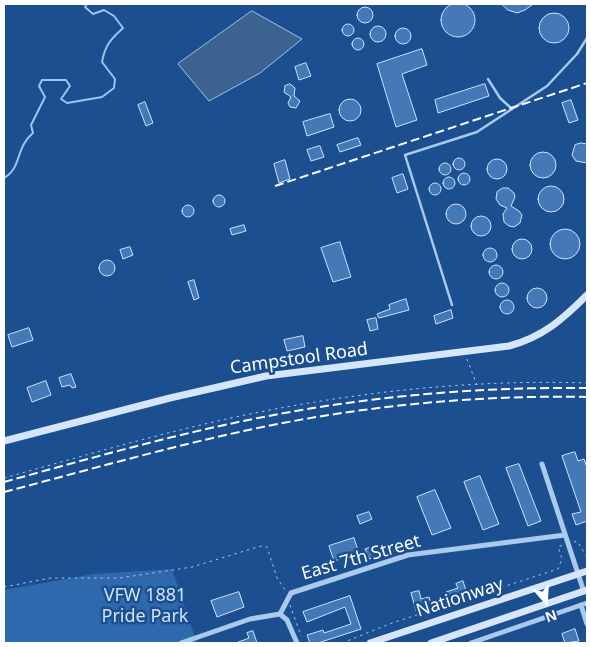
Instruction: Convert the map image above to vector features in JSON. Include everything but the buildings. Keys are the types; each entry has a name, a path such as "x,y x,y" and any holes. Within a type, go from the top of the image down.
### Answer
{"main road":[{"name":"Campstool Road","path":"4,441 170,398 266,376 495,350 528,341 554,326 587,295"},
{"name":"Nationway","path":"370,643 587,571"},
{"name":"Nationway","path":"431,643 586,591"}],"street":[{"path":"542,464 578,574 586,591"},
{"name":"East 7th Street","path":"280,614 291,593 408,555 565,535"},
{"path":"471,643 587,603"},
{"path":"581,605 587,624"},
{"path":"181,643 250,619 280,614 287,620 297,643"},
{"path":"492,636 494,643"}],"lane":[{"path":"452,305 405,156 477,132 547,86 577,54 587,38"},
{"path":"488,79 500,98 511,108"}],"path":[{"path":"466,353 477,385"},
{"path":"4,478 230,418 304,404 381,394 477,385 587,383"},
{"path":"576,541 587,557"},
{"path":"4,588 50,578 120,578 192,567 261,546 267,547 277,578 286,590 301,638"},
{"path":"342,643 392,623 558,569 562,559 558,547"}],"green space":[{"name":"VFW 1881 Pride Park","path":"172,569 197,643 4,643 4,590 94,574"}],"shaded area":[{"path":"252,11 302,39 260,73 209,101 178,64"}],"waterway":[{"path":"4,178 14,169 23,145 33,133 31,125 45,97 39,86 42,80 66,80 70,86 61,99 67,103 102,97 114,88 115,79 102,62 109,43 123,28 114,16 104,10 93,14 85,7 87,4"}],"railway":[{"path":"275,186 587,83"},
{"path":"4,482 175,436 317,407 394,397 471,391 587,388"},
{"path":"4,492 213,438 321,416 396,406 472,399 587,397"}]}
